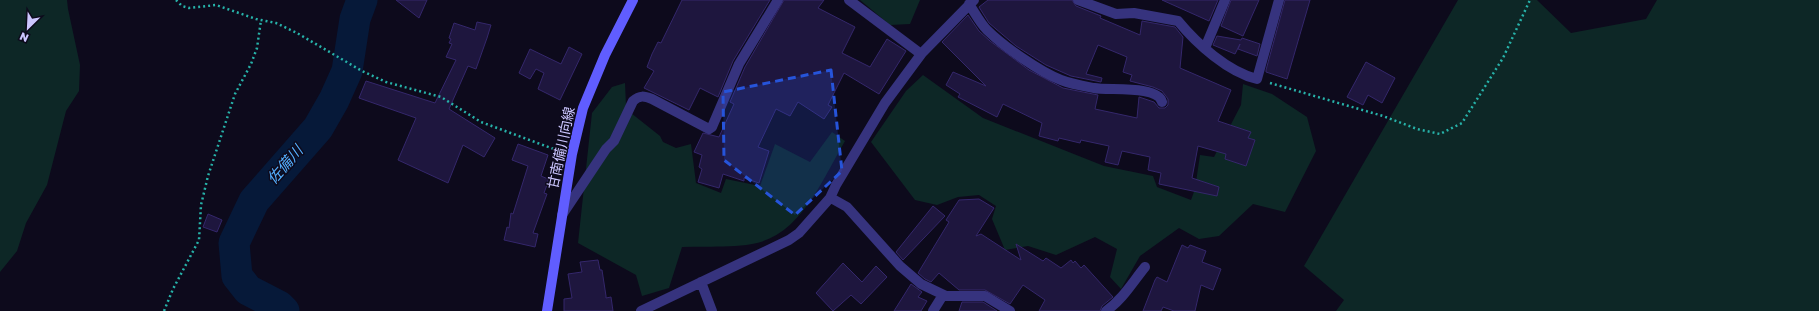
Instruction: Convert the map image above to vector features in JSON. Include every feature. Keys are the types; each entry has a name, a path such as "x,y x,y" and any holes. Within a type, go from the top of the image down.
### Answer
{"main road":[{"name":"甘南備川向線","path":"547,311 572,154 582,108 605,55 634,0"}],"street":[{"path":"562,215 606,148 614,141 632,101 637,97 648,98 709,129 712,127 739,64 778,0"},
{"path":"849,0 921,54"},
{"path":"1078,0 1116,14 1134,13 1178,21 1192,38 1205,48 1246,77 1257,79 1279,0"},
{"path":"1205,48 1225,0"},
{"path":"641,311 789,240 799,233 831,198 836,185 885,103 921,54 972,2 987,30 1019,55 1060,80 1096,88 1139,90 1155,94 1162,102"},
{"path":"831,198 847,207 900,266 921,284 943,295 985,296 1010,311"},
{"path":"1106,311 1127,292 1132,282 1145,267"},
{"path":"701,282 712,311"},
{"path":"933,311 943,295"}],"path":[{"path":"176,0 182,6 189,8 216,5 261,20 276,23 362,71 386,82 440,97 481,122 554,150 572,154"},
{"path":"1257,79 1383,116 1417,129 1440,134 1462,123 1503,58 1530,0"},
{"path":"164,311 173,289 199,240 201,205 208,176 235,94 251,64 257,48 261,20"}],"highlighted area":[{"path":"831,70 842,171 795,215 724,160 723,92"}],"green space":[{"path":"0,0 67,0 80,65 79,91 66,111 47,185 26,223 17,251 0,272"},
{"path":"860,0 920,0 910,24 890,25"},
{"path":"1458,0 1537,0 1571,33 1646,19 1657,0 1819,0 1819,311 1336,311 1344,300 1304,266"},
{"path":"923,75 983,118 1104,166 1153,176 1157,187 1191,200 1195,189 1200,155 1214,157 1241,105 1243,84 1272,94 1307,117 1316,151 1285,212 1253,204 1219,236 1199,239 1179,228 1140,256 1121,289 1110,277 1117,249 1095,237 1056,255 1028,246 1005,250 992,219 996,206 979,195 958,197 937,205 915,200 871,142 906,91"},
{"path":"625,83 626,106 631,113 660,136 663,142 676,148 691,144 696,183 721,193 726,179 760,186 775,144 810,162 832,132 845,141 809,203 797,218 784,230 769,239 752,244 682,247 669,288 642,296 636,275 578,243 592,113 612,87"}],"building":[{"path":"396,0 427,0 419,18"},
{"path":"682,0 770,0 733,61 718,97 700,88 689,110 644,88 654,71 647,67 652,54 658,42 661,43"},
{"path":"784,0 824,0 818,8 855,27 842,53 870,67 887,39 906,51 879,94 844,73 828,105 832,107 824,119 798,102 790,116 776,109 758,147 769,151 759,183 744,178 744,181 723,174 719,188 698,182 702,169 699,167 702,155 694,152 703,133 719,137 734,104 730,102 745,67"},
{"path":"988,0 1072,0 1076,6 1101,16 1100,18 1140,35 1142,21 1175,27 1183,37 1180,68 1231,90 1218,121 1251,132 1248,138 1255,140 1246,166 1225,159 1226,154 1198,146 1192,178 1219,187 1217,196 1159,184 1161,173 1148,170 1150,157 1122,151 1118,165 1105,162 1109,146 1081,140 1080,143 1059,138 1058,141 1039,136 1042,123 1003,104 997,117 958,97 960,94 946,85 953,72 986,86 942,42 968,15 979,31 990,41 1029,70 1063,88 1098,95 1095,109 1137,118 1139,97 1154,102 1159,108 1165,108 1168,105 1168,99 1162,91 1130,81 1132,75 1123,72 1127,57 1098,45 1086,74 1102,78 1101,82 1071,76 1046,65 1016,46 989,23 979,7"},
{"path":"1162,0 1218,0 1209,21"},
{"path":"1231,0 1259,0 1243,36 1221,26"},
{"path":"1285,0 1310,0 1287,79 1266,72"},
{"path":"477,22 491,25 487,38 476,69 468,66 449,109 495,138 484,157 463,145 448,183 398,160 416,118 359,98 366,81 435,103 456,60 446,57 452,44 449,43 451,39 449,38 454,23 475,30"},
{"path":"1217,36 1241,40 1242,38 1260,44 1257,56 1238,49 1240,44 1235,54 1213,45"},
{"path":"569,47 582,54 560,100 538,89 544,73 536,69 530,79 519,73 530,49 561,64"},
{"path":"1366,62 1395,78 1382,103 1368,95 1363,105 1347,97"},
{"path":"518,144 548,155 541,176 548,179 544,193 547,194 533,233 538,234 535,247 504,240 507,227 509,228 511,213 513,214 528,166 512,160"},
{"path":"979,199 994,208 976,236 981,234 1021,260 1016,244 1043,261 1046,258 1061,268 1071,260 1073,263 1075,261 1081,268 1084,265 1113,297 1102,306 1100,311 1039,311 1045,300 1023,285 1010,304 985,290 959,290 939,273 931,282 925,279 918,273 949,222 946,220 959,200"},
{"path":"933,206 945,216 903,260 896,252"},
{"path":"208,214 222,220 217,232 203,227"},
{"path":"1182,245 1188,248 1190,245 1206,251 1202,262 1221,269 1213,290 1201,285 1195,311 1174,311 1163,307 1161,311 1143,311 1157,277 1167,282"},
{"path":"598,260 600,270 602,270 606,298 611,297 613,311 564,311 564,299 572,298 568,274 582,272 580,262"},
{"path":"843,263 862,282 876,266 887,277 861,304 851,295 833,311 816,293"},
{"path":"911,284 922,292 918,297 927,301 921,311 894,311"},
{"path":"962,302 983,302 997,311 959,311"}],"waterway":[{"name":"佐備川","path":"284,311 279,306 248,290 237,276 234,243 254,201 318,128 334,100 347,71 355,19 362,0"}]}
